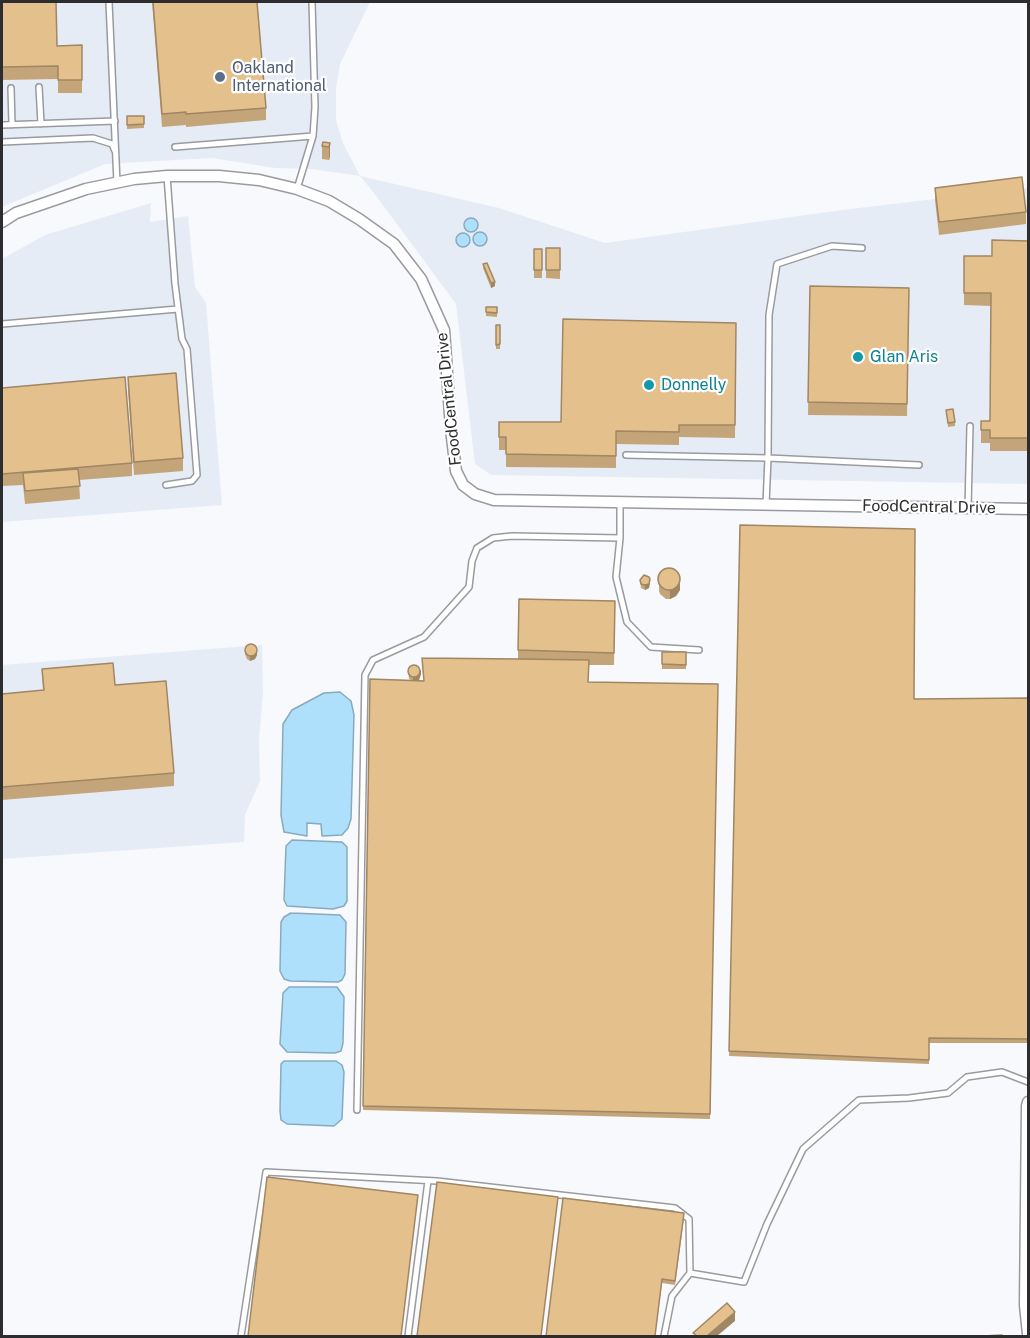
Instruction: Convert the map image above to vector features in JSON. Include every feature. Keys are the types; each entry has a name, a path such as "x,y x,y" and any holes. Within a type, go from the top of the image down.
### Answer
{"street":[{"name":"FoodCentral Drive","path":"2,222 16,213 86,189 134,179 167,176 219,176 259,180 297,189 329,201 394,244 421,279 444,330 456,471 463,485 475,494 494,500 1029,508"},
{"path":"1029,1102 1027,1106 1025,1305 1029,1334"}],"lane":[{"path":"109,2 117,183"},
{"path":"297,189 313,136 315,107 312,2"},
{"path":"39,87 40,124"},
{"path":"11,88 12,125"},
{"path":"2,125 115,121"},
{"path":"175,147 313,136"},
{"path":"2,142 93,138 112,144 116,152"},
{"path":"166,485 192,482 197,474 187,349 182,339 178,309 167,176"},
{"path":"766,504 769,315 777,264 832,246 862,248"},
{"path":"2,324 178,309"},
{"path":"968,508 970,426"},
{"path":"626,455 768,458 919,465"},
{"path":"620,503 620,538 616,577 627,622 651,647 699,650"},
{"path":"357,1110 365,675 373,660 424,637 469,587 472,561 477,548 493,538 512,536 620,538"},
{"path":"690,1273 744,1282 767,1224 803,1149 859,1100 909,1098 948,1093 967,1077 1002,1072 1029,1082"},
{"path":"241,1336 266,1172 428,1181 675,1208 689,1219 690,1273 672,1296 664,1336"},
{"path":"408,1336 428,1181"}],"shaded area":[{"name":"Oakland International","path":"2,2 370,2 340,64 336,89 336,120 343,143 360,176 311,169 275,168 212,158 105,164 2,207"},
{"path":"360,176 499,208 605,243 842,210 1028,188 1028,484 491,475 475,464 456,304"},
{"path":"151,203 150,222 188,216 195,287 206,303 222,505 2,522 2,259 45,235"},
{"path":"262,645 260,781 245,815 244,842 2,859 2,665"}],"water":[{"path":"471,218 476,220 478,225 476,230 471,232 466,230 464,225 466,220"},
{"path":"477,232 483,232 487,239 483,246 477,246 473,242 473,236"},
{"path":"460,233 466,233 470,240 466,247 460,247 456,243 456,237"},
{"path":"340,692 351,701 354,715 351,819 348,828 342,835 322,836 321,824 307,823 307,836 284,832 281,815 283,724 292,710 324,693"},
{"path":"292,840 342,842 347,847 347,901 344,906 333,909 287,906 284,900 286,846"},
{"path":"291,913 340,915 346,922 345,974 342,980 338,982 284,979 280,971 281,922"},
{"path":"289,987 337,987 344,997 341,1051 335,1053 287,1052 280,1044 283,993"},
{"path":"284,1061 336,1061 342,1065 344,1072 342,1119 334,1126 287,1124 281,1120 281,1064"}],"building":[{"path":"2,2 56,2 57,46 82,45 82,80 58,80 58,66 2,67"},
{"path":"153,2 257,2 266,108 162,114"},
{"path":"127,116 144,116 144,124 127,125"},
{"path":"323,142 330,143 329,147 322,146"},
{"path":"1022,177 1026,212 939,222 935,188"},
{"path":"992,240 1029,241 1029,438 990,438 990,430 981,430 981,421 990,421 991,293 964,293 964,256 992,256"},
{"path":"546,248 560,248 560,270 546,270"},
{"path":"534,249 542,249 542,270 534,270"},
{"path":"487,263 495,282 491,283 483,264"},
{"name":"Glan Aris","path":"810,286 909,288 907,404 808,402"},
{"path":"486,307 497,307 497,313 486,312"},
{"name":"Donnelly","path":"563,319 736,323 735,425 679,425 679,432 616,431 616,456 506,454 506,437 499,437 499,422 561,422"},
{"path":"496,325 500,325 500,344 496,345"},
{"path":"176,373 183,458 134,462 128,377"},
{"path":"125,377 132,463 2,474 2,388"},
{"path":"953,409 955,422 948,423 946,410"},
{"path":"78,469 80,486 25,491 23,473"},
{"path":"740,525 915,529 914,699 1029,698 1029,1039 929,1038 929,1060 729,1051"},
{"path":"669,568 677,571 680,579 677,587 669,590 661,587 658,579 661,571"},
{"path":"644,575 649,577 649,584 641,584 640,580"},
{"path":"519,599 615,601 614,653 518,650"},
{"path":"251,644 257,650 251,656 245,650"},
{"path":"662,652 686,652 686,665 662,664"},
{"path":"422,658 589,660 588,682 718,684 710,1114 363,1106 370,679 424,681"},
{"path":"113,663 115,685 166,681 174,773 2,787 2,694 44,690 42,669"},
{"path":"416,665 420,671 416,677 412,677 408,669"},
{"path":"267,1177 418,1195 401,1336 248,1336"},
{"path":"437,1182 558,1197 541,1336 417,1336"},
{"path":"563,1198 684,1213 675,1281 662,1279 655,1336 546,1336"},
{"path":"727,1303 735,1312 707,1336 697,1336 693,1333"}],"place":[{"name":"Oakland International","path":"220,77"},
{"name":"Glan Aris","path":"858,357"},
{"name":"Donnelly","path":"649,385"}]}
